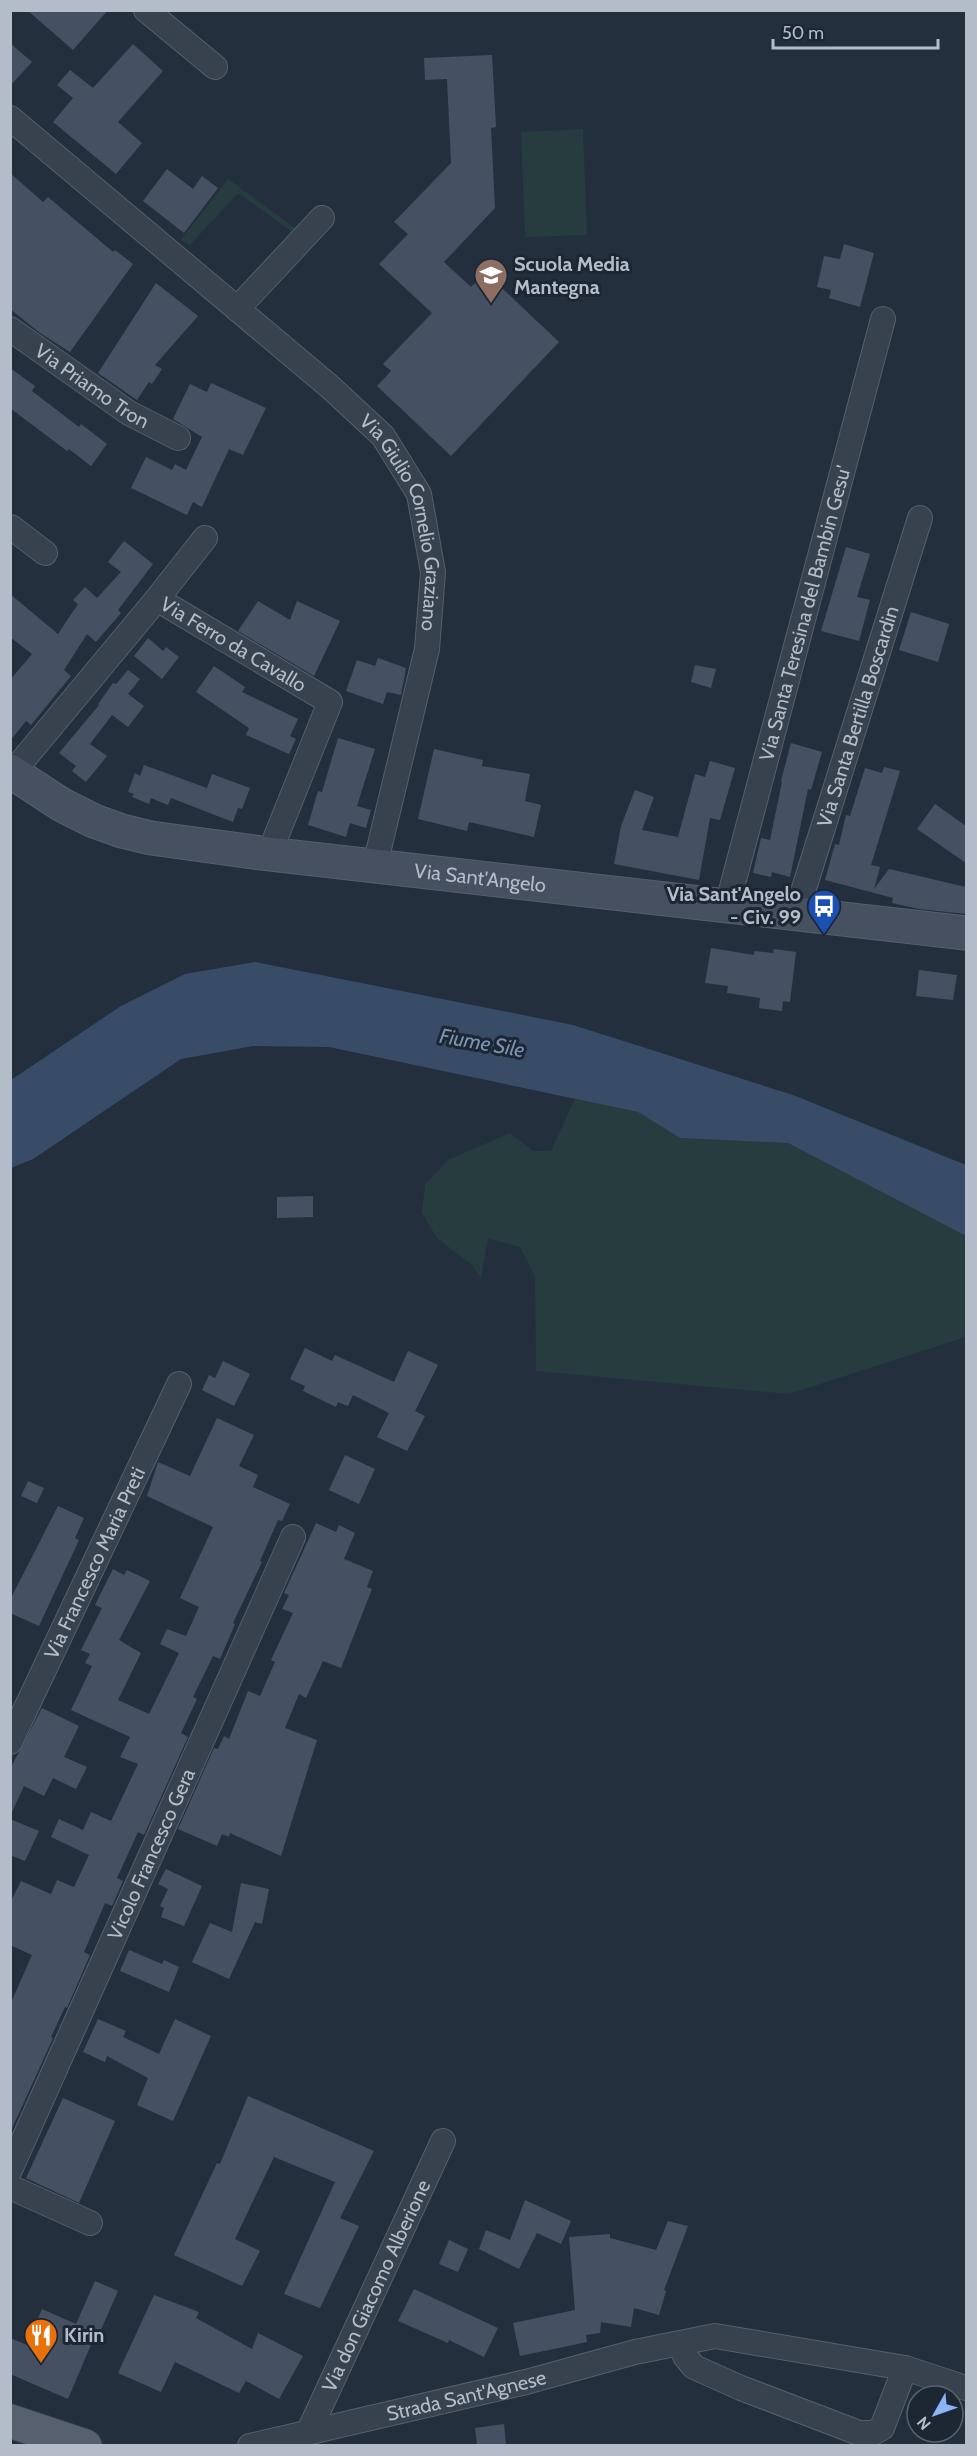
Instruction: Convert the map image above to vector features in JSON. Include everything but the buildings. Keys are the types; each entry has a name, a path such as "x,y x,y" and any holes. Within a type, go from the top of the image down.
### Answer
{"main road":[{"path":"10,2421 86,2445"}],"street":[{"path":"146,10 215,66"},
{"name":"Via Giulio Cornelio Graziano","path":"10,118 329,386 383,436 419,494 433,572 427,649 375,865"},
{"path":"237,309 322,218"},
{"name":"Via Santa Teresina del Bambin Gesu'","path":"727,906 883,319"},
{"name":"Via Priamo Tron","path":"10,329 129,413 178,438"},
{"name":"Via Santa Bertilla Boscardin","path":"796,914 920,518"},
{"path":"11,527 45,553"},
{"path":"157,599 205,538"},
{"name":"Via Ferro da Cavallo","path":"12,771 157,599 330,702 269,854"},
{"name":"Via Sant'Angelo","path":"12,771 62,805 122,831 183,843 966,933"},
{"name":"Via Francesco Maria Preti","path":"10,1742 179,1384"},
{"name":"Vicolo Francesco Gera","path":"10,2170 293,1537"},
{"name":"Via don Giacomo Alberione","path":"309,2431 443,2141"},
{"path":"10,2187 90,2223"},
{"name":"Strada Sant'Agnese","path":"250,2445 526,2382 636,2352 715,2336 905,2368 966,2388"},
{"path":"681,2343 685,2356 694,2367 741,2388 859,2433 873,2433 882,2428 905,2368"}],"green space":[{"path":"583,129 587,235 525,237 521,132"},
{"path":"228,179 299,231 288,243 284,240 291,231 238,193 190,245 181,240"},
{"path":"575,1099 638,1112 680,1138 788,1143 964,1235 966,1239 966,1337 789,1394 536,1371 535,1276 520,1247 488,1238 481,1278 472,1265 437,1238 422,1213 425,1184 448,1160 510,1133 533,1151 551,1151"}],"water":[{"name":"Fiume Sile","path":"255,962 573,1025 793,1095 966,1165 966,1236 788,1143 680,1138 638,1112 329,1047 253,1046 181,1059 33,1159 11,1168 11,1080 121,1006 185,974"}],"place":[{"name":"Scuola Media Mantegna","path":"491,304"},
{"name":"Via Sant'Angelo - Civ. 99","path":"824,935"},
{"name":"Kirin","path":"41,2364"}]}
